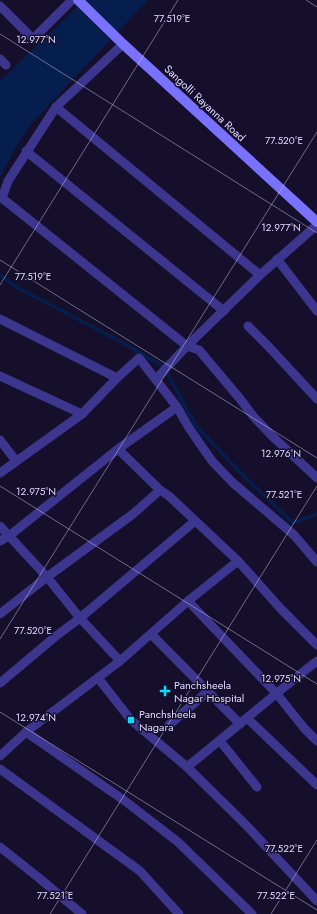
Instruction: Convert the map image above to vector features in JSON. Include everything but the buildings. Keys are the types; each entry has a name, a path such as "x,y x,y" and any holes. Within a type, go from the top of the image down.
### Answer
{"street":[{"path":"0,6 32,39 76,0"},
{"name":"Sangolli Rayanna Road","path":"76,0 317,223"},
{"path":"120,41 56,107 26,151 8,181 1,200 187,346 199,350 253,416 317,478"},
{"path":"56,107 260,276"},
{"path":"26,151 224,311"},
{"path":"159,376 187,346 317,223"},
{"path":"278,259 317,311"},
{"path":"0,319 117,378"},
{"path":"248,326 270,347 317,399"},
{"path":"0,473 82,414 139,358 159,376 189,428 212,461 232,482 294,535 317,562"},
{"path":"0,376 82,414"},
{"path":"0,541 9,536 118,449 176,407"},
{"path":"0,440 16,461"},
{"path":"118,449 160,490 169,496 238,561 281,609 317,645"},
{"path":"0,614 47,577 133,514 160,490"},
{"path":"0,683 195,521"},
{"path":"0,526 47,577 80,618 120,661"},
{"path":"0,756 26,732 120,661 188,601 238,561"},
{"path":"188,601 276,693 304,728 317,741"},
{"path":"151,634 207,692 244,721 317,785"},
{"path":"187,767 317,661"},
{"path":"98,678 131,720 187,767 246,824 317,901"},
{"path":"169,725 207,692"},
{"path":"26,732 125,801 178,842 252,914"},
{"path":"220,741 257,787"},
{"path":"0,769 140,871 179,914"},
{"path":"0,847 82,914"}],"water":[{"path":"84,0 148,0 31,124 12,154 0,177 0,81"}],"waterway":[{"path":"0,275 18,288 116,339 163,366 196,426 246,478 293,523 317,514"}],"place":[{"name":"Panchsheela Nagar Hospital","path":"165,691"},
{"name":"Panchsheela Nagara","path":"131,720"}]}
